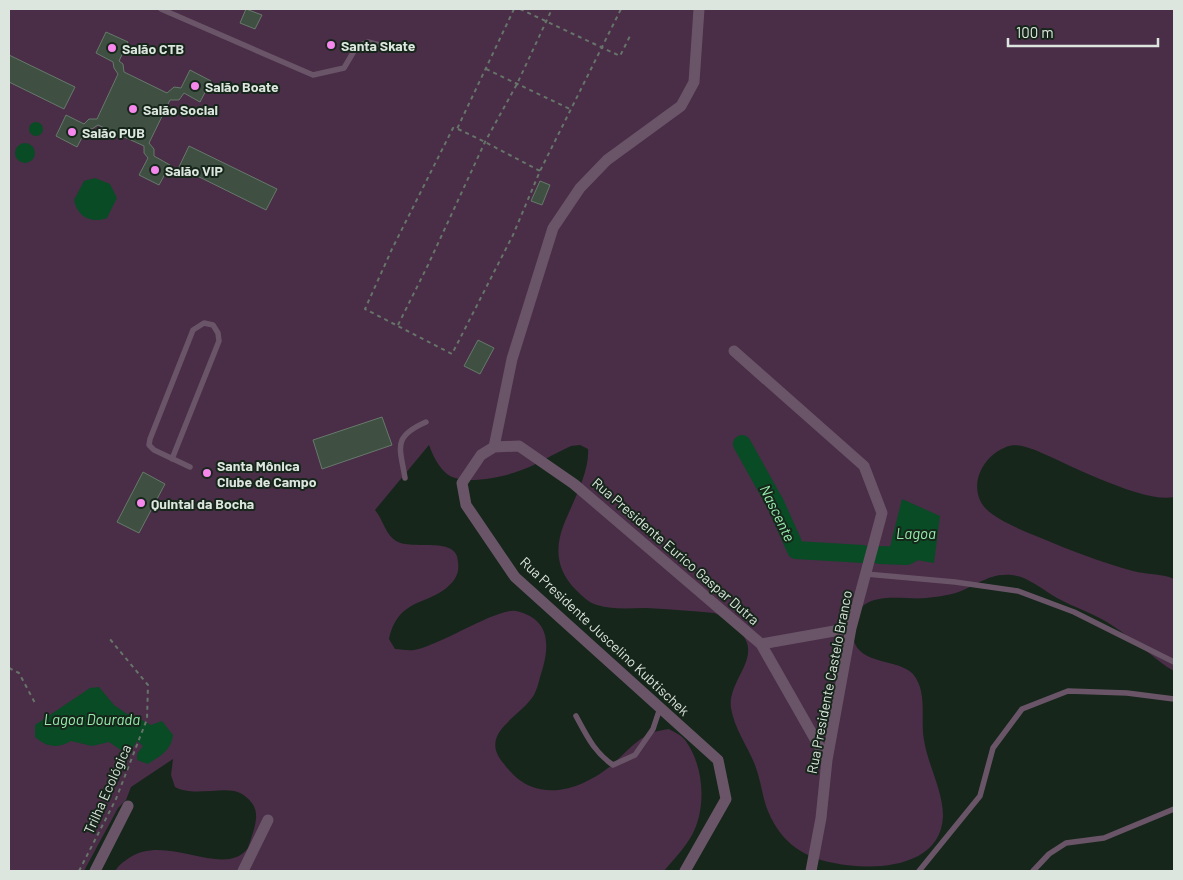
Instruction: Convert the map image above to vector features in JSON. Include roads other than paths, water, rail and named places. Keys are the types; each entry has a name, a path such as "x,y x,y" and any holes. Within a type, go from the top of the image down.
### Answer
{"street":[{"path":"494,447 512,359 553,228 580,188 608,160 681,106 694,82 699,9"},
{"name":"Rua Presidente Castelo Branco","path":"734,351 864,466 882,513 851,628 827,760 821,818 811,871"},
{"name":"Rua Presidente Eurico Gaspar Dutra","path":"494,447 519,446 574,484 761,644 851,628"},
{"name":"Rua Presidente Juscelino Kubtischek","path":"494,447 481,455 462,483 466,505 514,577 718,760 726,799 685,871"},
{"path":"761,644 827,760"},
{"path":"95,871 128,806"},
{"path":"243,871 268,820"}],"lane":[{"path":"161,9 313,75 344,68 356,46 368,42 392,48"},
{"path":"172,459 219,341 218,333 213,325 204,323 193,330 150,438 149,445 154,450 172,459 190,468"},
{"path":"406,478 400,444 404,435 414,427 426,422"},
{"path":"866,574 955,582 1018,591 1074,612 1174,662"},
{"path":"919,871 980,796 993,748 1022,709 1068,690 1127,693 1174,700"},
{"path":"576,716 600,756 613,765 635,755 654,728 660,708"},
{"path":"1034,871 1049,854 1066,843 1104,838 1174,808"}],"water":[{"path":"36,122 41,124 43,129 41,134 36,136 31,134 29,129 31,124"},
{"path":"25,143 32,146 35,153 32,160 25,163 18,160 15,153 18,146"},
{"path":"95,178 110,184 117,198 107,218 101,220 86,218 78,211 74,200 84,181"},
{"name":"Lagoa","path":"902,499 940,516 934,563 888,555"},
{"name":"Lagoa Dourada","path":"99,687 114,705 127,714 135,716 151,725 162,721 173,735 167,749 148,764 137,760 137,754 143,746 137,741 128,755 109,742 92,746 71,741 52,746 35,737 35,725 90,688"}],"waterway":[{"name":"Nascente","path":"742,444 776,505 796,550 863,554"},
{"name":"Nascente","path":"879,555 907,556 911,554"}],"place":[{"name":"Santa Skate","path":"331,45"},
{"name":"Salão CTB","path":"112,48"},
{"name":"Salão Boate","path":"195,86"},
{"name":"Salão Social","path":"133,109"},
{"name":"Salão PUB","path":"72,132"},
{"name":"Salão VIP","path":"155,170"},
{"name":"Santa Mônica Clube de Campo","path":"207,473"},
{"name":"Quintal da Bocha","path":"141,503"}]}
